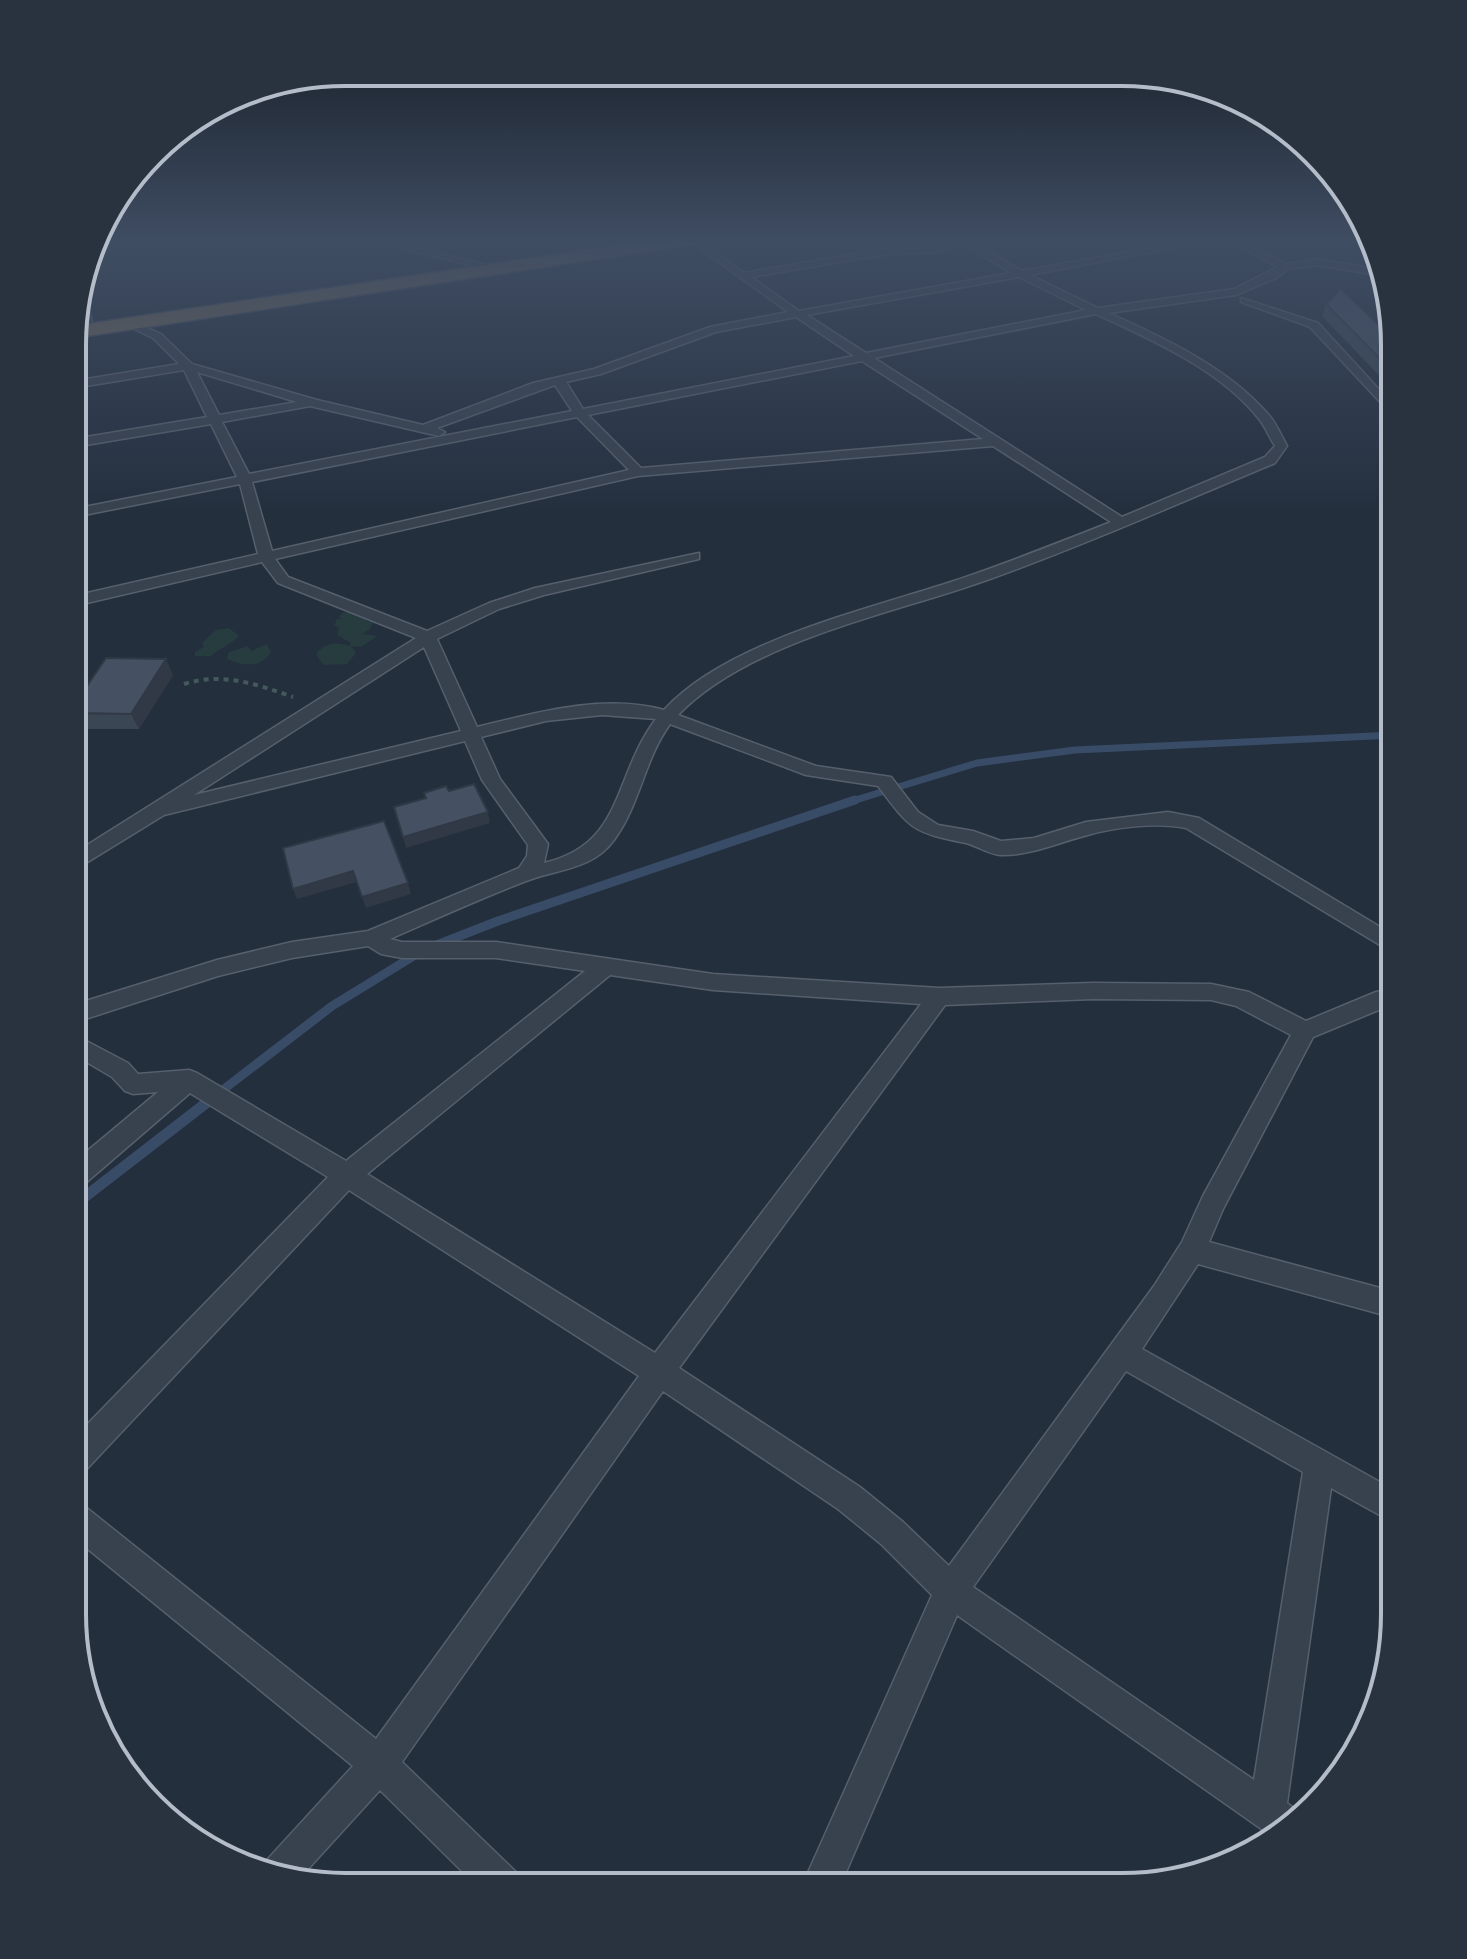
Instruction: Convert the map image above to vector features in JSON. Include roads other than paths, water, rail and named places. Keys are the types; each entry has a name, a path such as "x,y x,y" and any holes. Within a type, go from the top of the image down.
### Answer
{"street":[{"path":"145,330 157,336 188,366 216,418 245,479 272,569 283,580 428,637 491,780 538,844 537,857 526,873"},
{"path":"426,428 537,385 597,372 710,330"},
{"path":"824,330 992,442 1122,523"},
{"path":"86,511 996,330"},
{"path":"86,1010 217,968 292,950 371,938 526,873 558,866 584,855 602,842 619,817 649,742 668,716 692,693 798,636 958,585 1122,523 1270,460 1281,446 1276,430 1229,383 1133,330"},
{"path":"1319,330 1381,399"},
{"path":"86,383 188,366 314,403 455,437"},
{"path":"559,381 579,413 638,472"},
{"path":"86,441 314,403"},
{"path":"86,598 638,472 992,442"},
{"path":"86,856 428,637 494,606 540,591 694,556"},
{"path":"86,609 123,590"},
{"path":"158,810 546,716 602,710 668,716 698,730 813,771 884,781 911,816 933,831 973,838 1000,848 1035,844 1100,826 1168,818 1192,823 1381,937"},
{"path":"371,938 389,948 402,950 496,950 713,982 939,997 1093,991 1211,992 1241,998 1305,1031"},
{"path":"86,1447 347,1175 608,965"},
{"path":"287,1866 379,1764 659,1372 939,997"},
{"path":"827,1873 951,1591 1164,1295 1192,1250 1212,1204 1305,1031 1380,999"},
{"path":"86,1050 120,1070 133,1084 189,1080 347,1175 659,1372 849,1498 892,1533 951,1591 1275,1818 1319,1467"},
{"path":"86,1167 189,1080"},
{"path":"1192,1250 1380,1301"},
{"path":"1122,1353 1380,1500"},
{"path":"86,1527 379,1764 491,1873"}],"waterway":[{"path":"850,802 977,763 1075,750 1381,736"},
{"path":"850,802 855,800"},
{"path":"434,946 498,921 850,802"},
{"path":"211,1099 332,1006 420,952"},
{"path":"86,1196 214,1097"}]}
